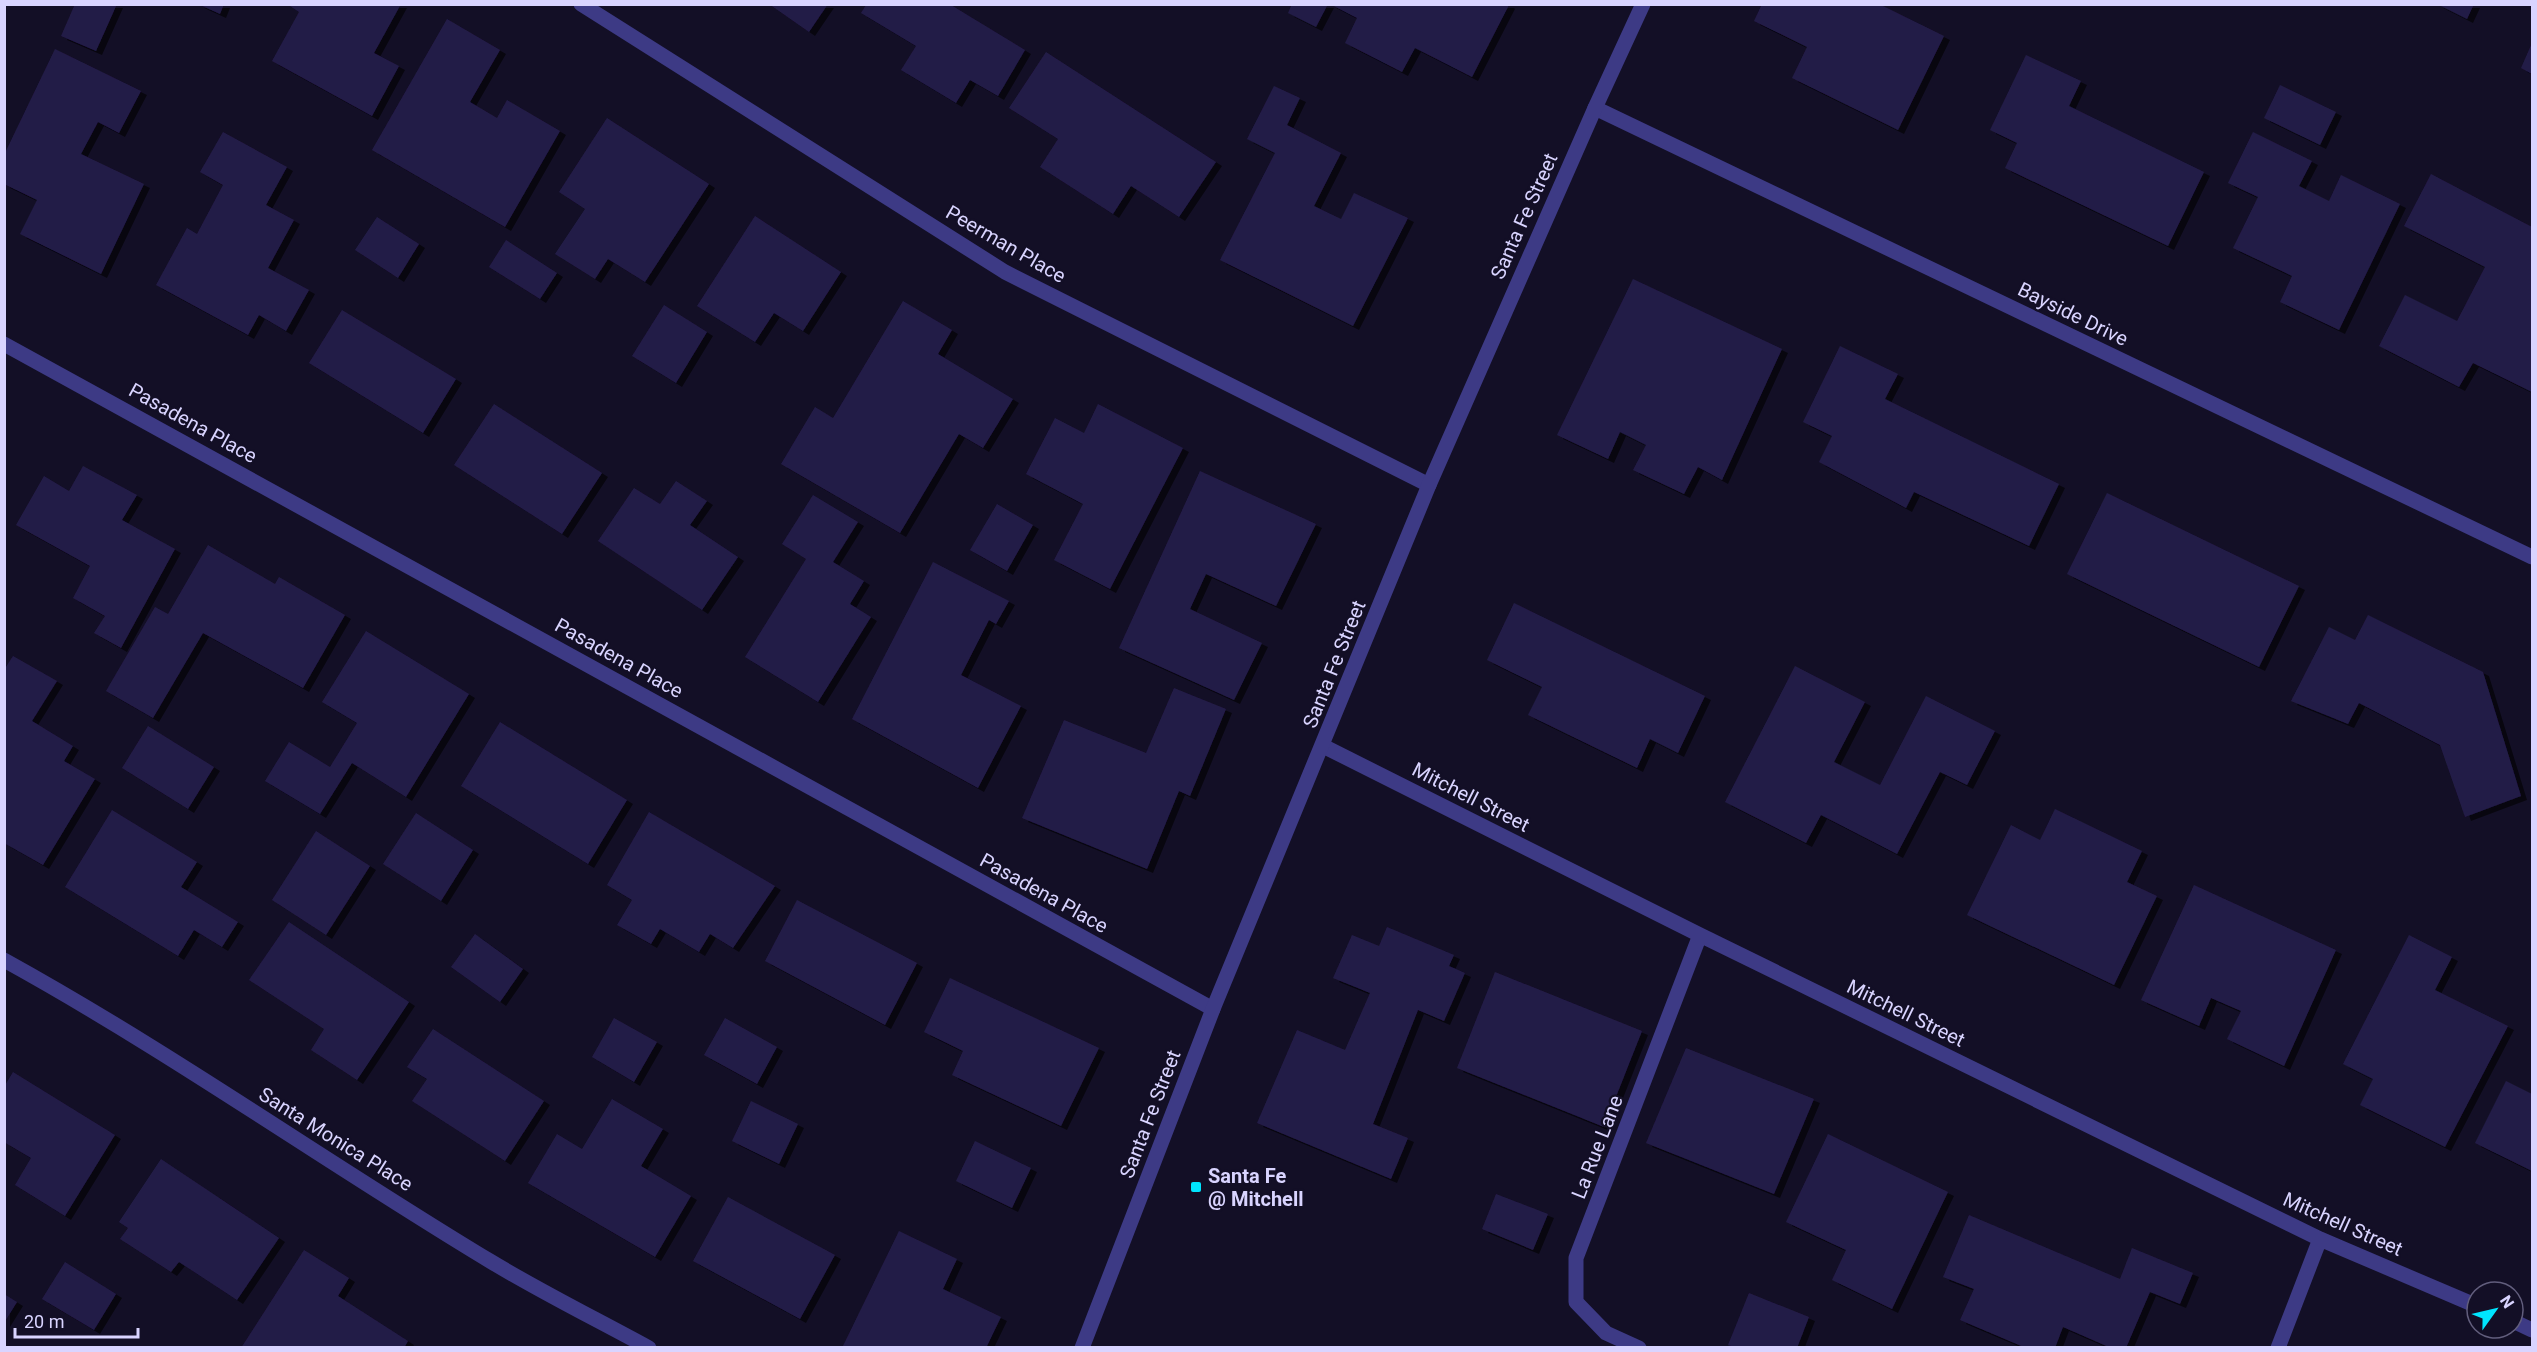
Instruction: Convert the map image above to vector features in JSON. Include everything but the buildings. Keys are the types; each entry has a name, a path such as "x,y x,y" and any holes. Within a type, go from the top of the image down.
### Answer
{"street":[{"name":"Peerman Place","path":"581,4 1005,272 1430,484"},
{"name":"Santa Fe Street","path":"1082,1347 1213,1009 1430,484 1643,4"},
{"name":"Bayside Drive","path":"1595,108 2532,557"},
{"name":"Pasadena Place","path":"4,344 1213,1009"},
{"name":"Mitchell Street","path":"1323,746 1700,935 2320,1239 2465,1301"},
{"name":"La Rue Lane","path":"1639,1347 1606,1333 1576,1302 1576,1258 1700,935"},
{"name":"Santa Monica Place","path":"4,960 249,1108 490,1261 649,1347"},
{"path":"2278,1347 2320,1239"}],"place":[{"name":"Santa Fe @ Mitchell","path":"1196,1187"}]}
